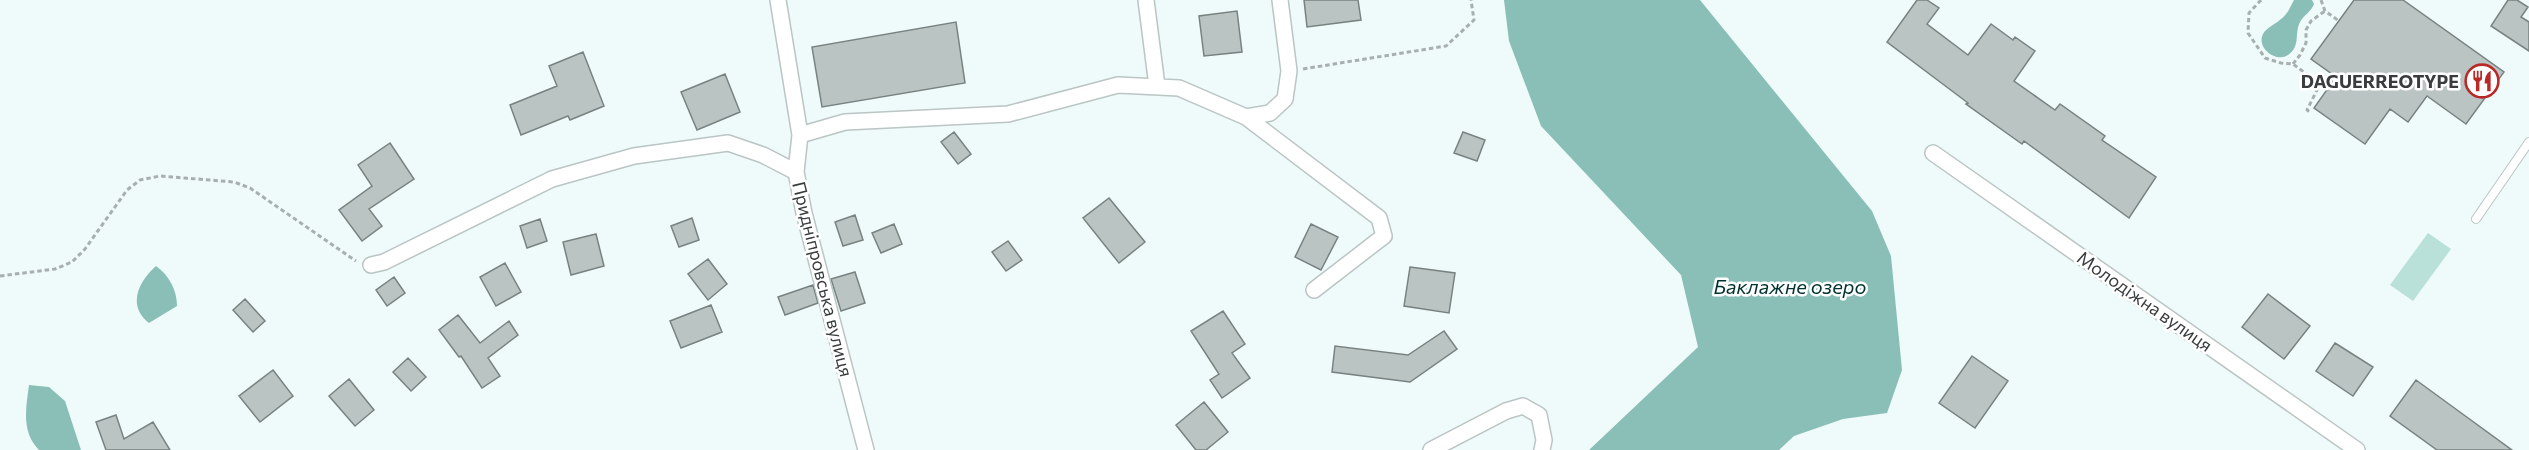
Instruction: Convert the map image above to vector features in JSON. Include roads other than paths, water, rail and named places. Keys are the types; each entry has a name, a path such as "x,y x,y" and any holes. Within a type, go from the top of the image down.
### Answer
{"street":[{"name":"Придніпровська вулиця","path":"778,0 800,135 796,172 804,213 866,450"},
{"path":"1146,0 1157,86"},
{"path":"1246,117 1270,113 1285,99 1289,71 1280,0"},
{"path":"800,135 845,122 1008,114 1118,85 1179,88 1246,117 1379,218 1384,236 1314,290"},
{"path":"371,265 384,262 552,179 634,156 728,143 763,155 796,172"},
{"name":"Молодіжна вулиця","path":"1933,153 2357,450"},
{"path":"1431,450 1506,411 1523,406 1539,415 1544,440 1542,450"}],"lane":[{"path":"2476,219 2529,142"}],"water":[{"name":"Баклажне озеро","path":"1504,0 1700,0 1872,211 1891,256 1902,370 1887,413 1843,419 1794,436 1779,450 1589,450 1698,347 1681,275 1541,126 1509,41"},
{"path":"2294,0 2312,0 2314,4 2300,22 2295,48 2283,57 2273,56 2262,44 2263,34 2285,15"},
{"path":"156,266 171,283 176,294 177,306 149,323 138,309 137,302 144,279"},
{"path":"29,385 49,387 65,401 81,450 39,450 33,443 26,419"}],"place":[{"name":"DAGUERREOTYPE","path":"2482,81"}]}
